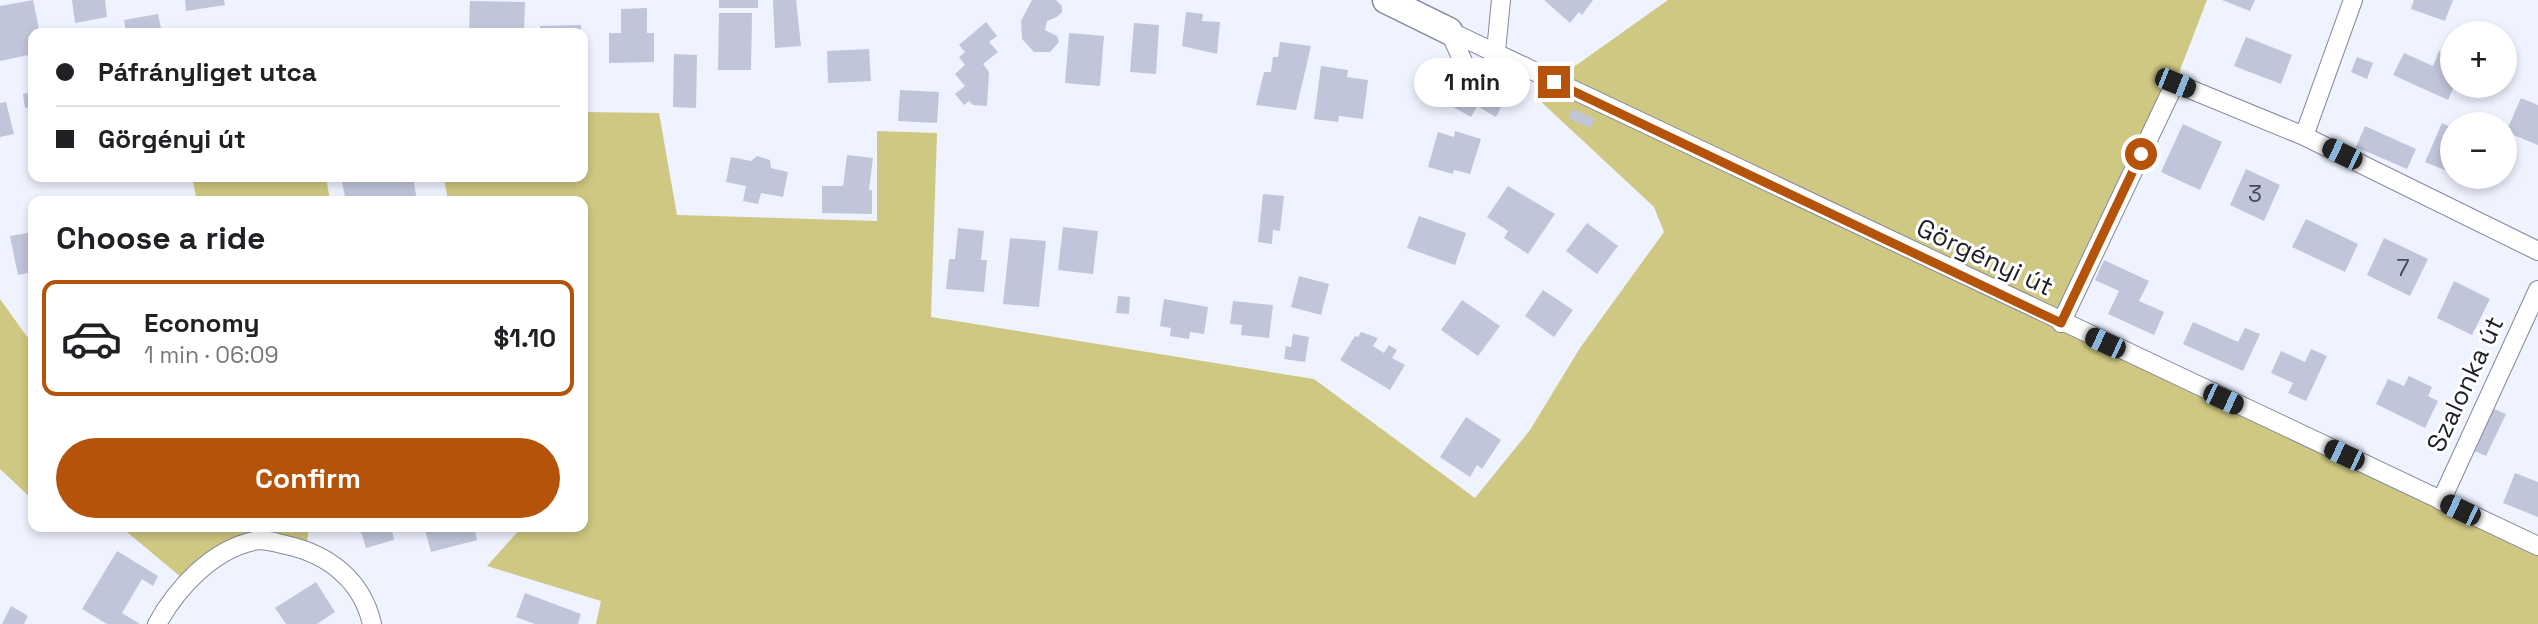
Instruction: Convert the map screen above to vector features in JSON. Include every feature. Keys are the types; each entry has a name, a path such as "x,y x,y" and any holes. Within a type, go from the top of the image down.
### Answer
{"street":[{"path":"1386,0 1449,31 1468,72 1490,89 1507,88 1524,66"},
{"path":"1496,51 1501,0"},
{"path":"2304,136 2353,0"},
{"name":"Görgényi út","path":"1449,31 1496,51 2061,323 2538,546"},
{"path":"2061,323 2175,83 2304,136 2538,251"},
{"name":"Szalonka út","path":"2441,500 2538,290"},
{"path":"157,624 205,564 254,540 306,549 332,562 359,593 372,624"}],"shaded area":[{"path":"1668,0 2207,0 2175,83 2061,323 2538,546 2538,624 596,624 601,601 487,566 518,532 588,532 588,196 447,196 445,182 588,182 588,112 659,113 677,215 877,221 877,131 937,133 931,317 1314,379 1475,498 1530,430 1580,348 1664,232 1654,207 1537,98 1571,69"},
{"path":"193,182 327,182 329,196 196,196"},
{"path":"0,299 28,338 28,495 0,469"},
{"path":"127,532 308,532 306,549 265,540 188,583"}],"building":[{"path":"33,0 39,28 28,28 28,55 0,61 0,6"},
{"path":"72,0 105,0 107,17 75,23"},
{"path":"185,0 224,0 225,5 186,11"},
{"path":"719,0 758,0 758,8 719,8"},
{"path":"773,0 796,0 801,46 775,48"},
{"path":"1032,0 1056,0 1062,6 1062,12 1057,17 1047,21 1045,30 1057,36 1059,42 1050,52 1034,52 1022,39 1021,21"},
{"path":"1544,0 1593,0 1582,15 1579,12 1570,23"},
{"path":"2222,0 2255,0 2250,11"},
{"path":"2414,0 2453,0 2445,21 2411,9"},
{"path":"470,1 525,2 524,28 469,28"},
{"path":"647,8 647,33 654,33 654,62 609,63 609,33 621,33 621,9"},
{"path":"1186,12 1203,14 1202,21 1220,22 1217,54 1182,46"},
{"path":"719,13 752,13 751,70 718,70"},
{"path":"158,14 161,28 125,28 124,20"},
{"path":"986,22 997,36 989,42 998,52 983,64 989,72 987,106 973,105 969,101 964,105 955,94 965,86 955,74 965,65 959,57 965,52 959,45"},
{"path":"1134,23 1159,25 1156,74 1130,72"},
{"path":"581,25 581,28 540,28"},
{"path":"1069,33 1104,36 1100,86 1065,83"},
{"path":"2246,37 2292,55 2281,84 2234,66"},
{"path":"1280,42 1311,46 1296,110 1256,105 1264,72 1271,72 1273,57 1278,57"},
{"path":"869,49 871,81 828,83 827,51"},
{"path":"2439,51 2440,96 2393,75 2404,53 2433,66"},
{"path":"674,54 697,55 696,108 673,107"},
{"path":"2357,57 2373,63 2367,79 2351,72"},
{"path":"1321,66 1348,70 1347,77 1368,80 1363,119 1339,116 1338,122 1314,119"},
{"path":"1460,84 1483,96 1471,117 1448,104"},
{"path":"900,90 939,92 937,123 898,121"},
{"path":"28,93 28,108 25,108 23,94"},
{"path":"2521,98 2538,105 2538,145 2517,136 2517,112 2515,112"},
{"path":"1485,99 1501,107 1496,117 1480,108"},
{"path":"6,102 14,134 0,137 0,103"},
{"path":"1573,109 1595,119 1590,128 1568,118"},
{"path":"2183,124 2222,142 2200,190 2161,172"},
{"path":"2365,126 2416,149 2407,169 2356,147"},
{"path":"2440,128 2440,168 2425,162"},
{"path":"1455,131 1481,139 1470,174 1454,170 1453,174 1428,167 1438,132 1454,137"},
{"path":"847,155 873,158 869,190 872,190 872,214 822,213 822,186 843,186"},
{"path":"757,156 770,160 771,168 788,172 783,197 761,193 758,204 743,201 746,186 726,182 731,157 751,161"},
{"path":"2246,169 2280,185 2264,221 2230,205"},
{"path":"342,182 414,182 416,196 345,196"},
{"path":"1508,186 1555,214 1528,254 1504,238 1508,231 1487,217"},
{"path":"1263,194 1284,196 1280,231 1273,230 1272,244 1258,242"},
{"path":"1419,216 1466,233 1455,265 1407,248"},
{"path":"2306,219 2358,244 2345,272 2292,247"},
{"path":"1587,223 1618,246 1597,274 1566,251"},
{"path":"1063,227 1098,231 1093,274 1058,270"},
{"path":"958,228 984,231 981,260 987,260 984,292 946,289 949,259 955,259"},
{"path":"28,233 28,273 18,275 10,236"},
{"path":"1010,238 1046,241 1039,307 1003,304"},
{"path":"2384,238 2428,259 2410,296 2367,275"},
{"path":"2104,260 2149,281 2139,301 2164,312 2154,335 2108,314 2119,291 2095,280"},
{"path":"1299,276 1329,284 1321,315 1291,307"},
{"path":"2454,281 2490,299 2472,335 2437,318"},
{"path":"1543,290 1573,310 1554,337 1525,316"},
{"path":"1118,296 1130,297 1129,314 1116,313"},
{"path":"1164,299 1208,307 1204,334 1190,332 1189,339 1170,336 1171,328 1160,326"},
{"path":"1462,300 1500,326 1478,356 1441,330"},
{"path":"1233,301 1273,305 1269,338 1241,335 1242,325 1230,324"},
{"path":"2193,322 2238,342 2245,328 2260,334 2243,371 2183,344"},
{"path":"1361,332 1378,338 1373,346 1384,353 1389,345 1397,350 1392,358 1405,365 1390,390 1340,360 1355,336 1358,337"},
{"path":"1293,334 1309,337 1305,362 1284,359 1286,346 1291,347"},
{"path":"2311,349 2327,356 2306,401 2288,393 2293,383 2271,373 2281,351 2305,362"},
{"path":"2409,376 2432,387 2428,396 2438,401 2425,428 2376,404 2388,379 2404,386"},
{"path":"2487,406 2506,414 2486,456 2468,448"},
{"path":"1466,417 1501,440 1482,469 1477,465 1470,477 1440,457"},
{"path":"2515,473 2538,482 2538,517 2503,503"},
{"path":"361,532 392,532 394,540 366,548"},
{"path":"426,532 475,532 477,540 431,552"},
{"path":"117,551 158,576 153,586 142,579 122,613 140,624 107,624 82,609"},
{"path":"316,582 335,612 317,624 286,624 275,608"},
{"path":"525,593 581,614 578,624 535,624 516,617"},
{"path":"11,606 28,616 24,624 2,624"}],"route":[{"path":"1554,82 2061,323 2141,154"}]}
